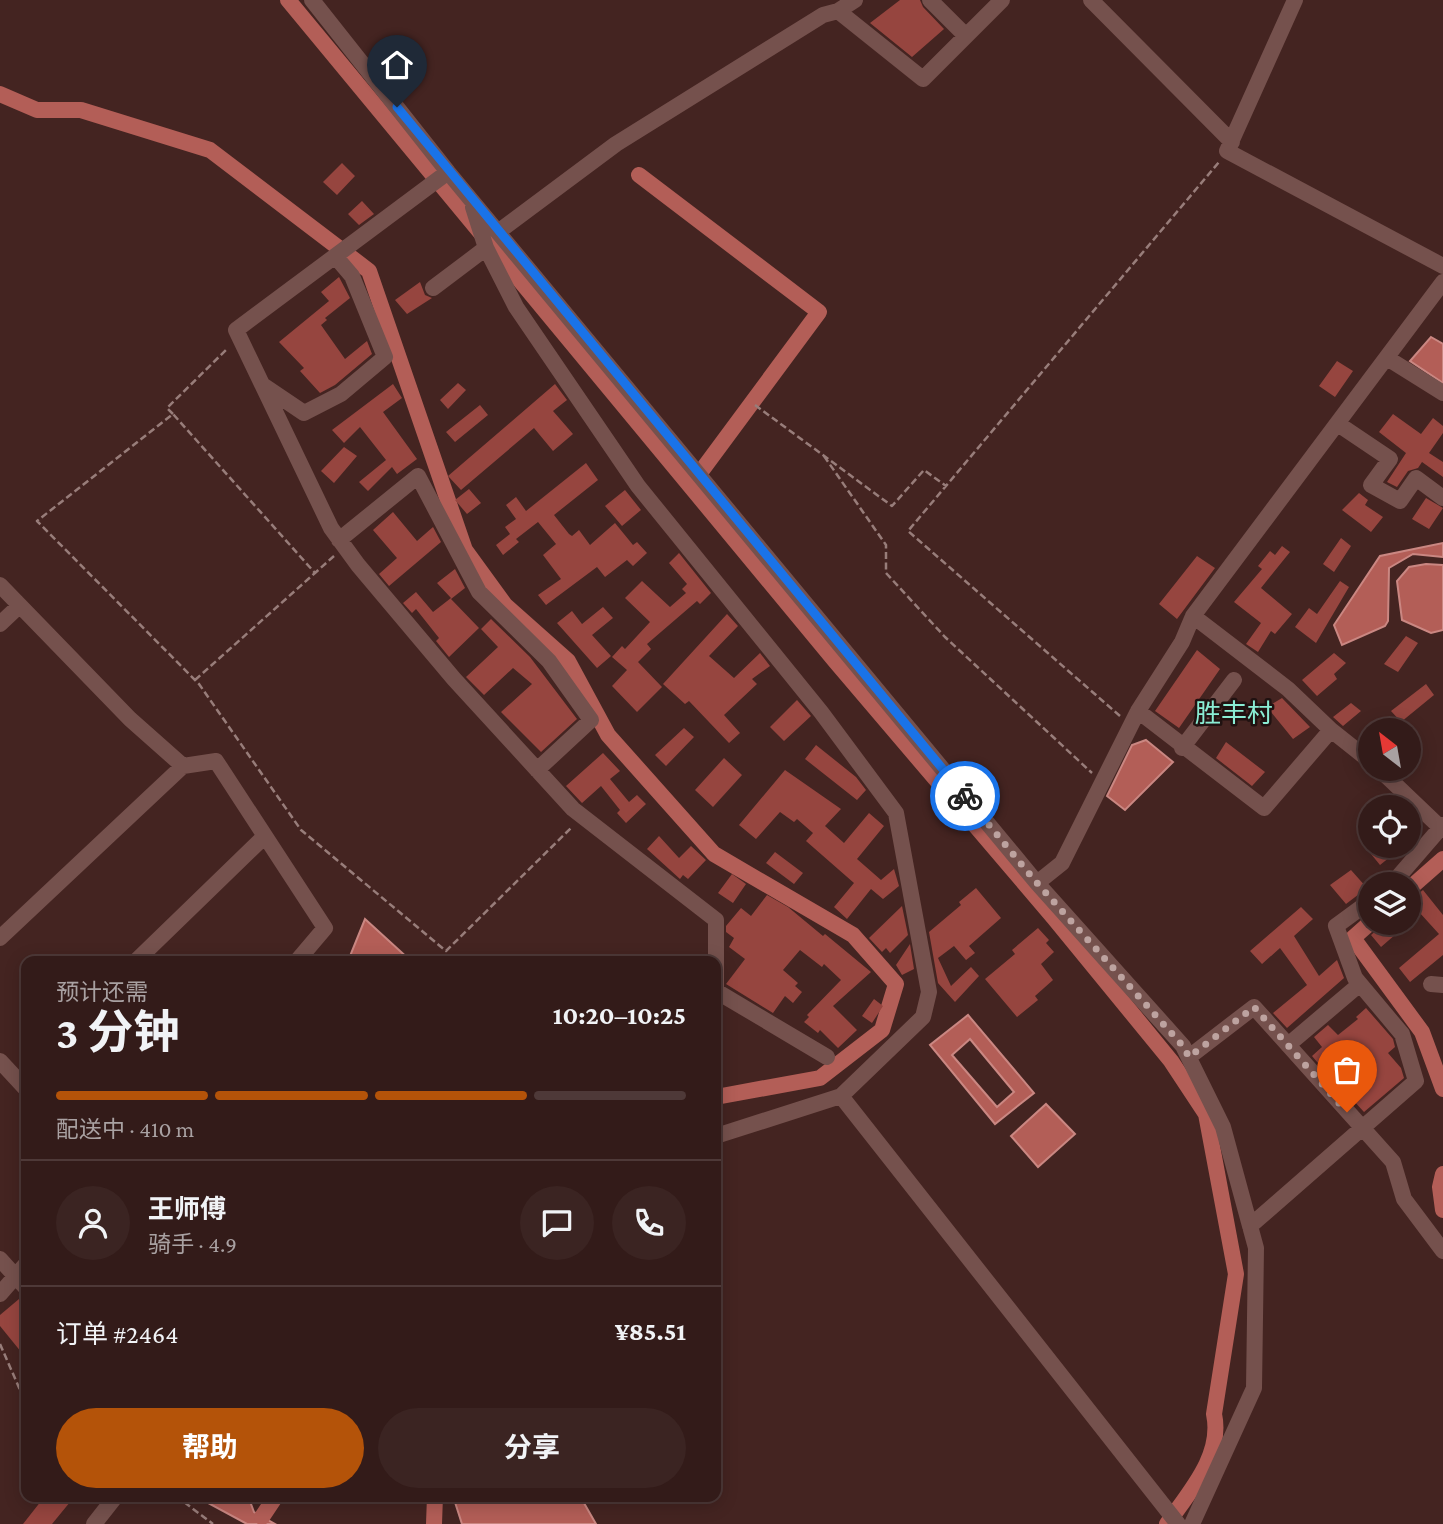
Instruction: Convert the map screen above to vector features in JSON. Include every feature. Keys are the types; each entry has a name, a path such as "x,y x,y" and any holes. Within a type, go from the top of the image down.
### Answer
{"street":[{"path":"312,0 470,199 1037,883 1183,1046 1223,1127 1256,1248 1254,1388 1192,1524"},
{"path":"498,232 616,144 826,9 855,0"},
{"path":"930,0 966,36"},
{"path":"826,9 923,79 1002,0"},
{"path":"1091,0 1230,147 1443,266"},
{"path":"1230,147 1295,0"},
{"path":"448,172 236,330 331,528 342,544 454,680 582,816 716,920 716,956"},
{"path":"470,199 486,248 516,307 638,486 821,712 896,813 929,992 923,1017 841,1096 721,1134"},
{"path":"433,288 486,248"},
{"path":"262,384 304,413 341,394 385,357 352,276 335,256"},
{"path":"1037,883 1062,863 1134,718 1182,642 1193,616 1443,282"},
{"path":"1387,358 1443,393"},
{"path":"1338,424 1390,459 1371,485 1400,501 1416,478 1443,498"},
{"path":"342,544 418,476 479,592 549,661 591,720 537,770"},
{"path":"0,585 18,607 183,766"},
{"path":"0,624 18,607"},
{"path":"1193,616 1288,689 1358,751"},
{"path":"1182,748 1234,680"},
{"path":"1134,718 1182,748 1264,808 1331,730"},
{"path":"0,938 183,766 216,761 325,928 300,956"},
{"path":"1392,781 1442,827 1403,872"},
{"path":"141,956 265,836"},
{"path":"1250,1226 1416,1082 1402,1034 1355,978 1336,926 1358,910"},
{"path":"1287,1045 1360,984"},
{"path":"721,994 827,1057"},
{"path":"1189,1057 1254,1007 1393,1163 1404,1199 1443,1251"},
{"path":"0,1061 21,1076"},
{"path":"841,1096 1178,1524"},
{"path":"0,1259 21,1275"},
{"path":"0,1294 21,1278"},
{"path":"94,1524 111,1502"}],"path":[{"path":"1134,718 908,531 1230,147"},
{"path":"240,337 167,408 315,573"},
{"path":"755,405 892,506 924,470 946,486"},
{"path":"173,414 37,521 195,680 301,830 446,951 582,816"},
{"path":"824,456 886,545 886,573 945,637 1102,782"},
{"path":"195,680 315,573 342,544"},
{"path":"0,1344 21,1392"},
{"path":"184,1502 213,1524"}],"shaded area":[{"path":"1431,337 1443,344 1443,383 1410,361"},
{"path":"1443,543 1443,557 1413,554 1389,568 1388,621 1385,626 1342,645 1334,625 1380,556"},
{"path":"1443,565 1443,630 1431,633 1402,620 1397,581 1409,567"},
{"path":"1146,740 1173,762 1125,810 1107,796 1132,745"},
{"path":"365,919 406,956 350,956"},
{"path":"968,1015 1034,1093 995,1124 930,1045","holes":["970,1039 1014,1092 997,1107 952,1055"]},
{"path":"1046,1104 1075,1134 1038,1167 1011,1136"},
{"path":"250,1502 254,1512 275,1524 247,1524 208,1503"},
{"path":"455,1502 583,1502 596,1524 462,1524"}],"building":[{"path":"900,0 920,0 923,7 944,29 912,57 870,23"},
{"path":"342,163 355,176 337,195 323,182"},
{"path":"362,201 374,214 359,225 348,214"},
{"path":"339,277 350,298 325,318 327,320 321,325 345,359 367,341 372,354 335,385 320,393 300,371 304,368 279,342 329,301 321,292"},
{"path":"420,282 425,295 432,298 407,314 395,300"},
{"path":"1337,361 1353,371 1335,397 1319,386"},
{"path":"458,383 466,390 448,409 440,400"},
{"path":"393,384 402,398 383,412 417,459 397,474 392,467 368,491 359,482 386,460 360,427 344,443 332,430"},
{"path":"555,384 567,400 553,411 573,434 553,451 534,428 461,490 448,476"},
{"path":"480,405 488,415 455,442 446,432"},
{"path":"1393,414 1421,434 1433,418 1443,426 1443,433 1429,453 1443,462 1443,477 1422,462 1418,468 1408,471 1397,487 1387,482 1406,453 1379,432"},
{"path":"344,447 357,456 334,483 321,471"},
{"path":"586,463 598,480 554,515 569,534 572,536 579,530 590,545 615,523 633,545 637,542 647,553 633,566 627,560 605,577 597,567 546,605 538,595 561,579 543,555 556,544 538,522 516,539 519,542 503,555 496,545 510,534 505,527 516,519 506,505 516,497 526,511"},
{"path":"469,489 481,503 467,514 455,500"},
{"path":"625,490 641,510 622,526 605,506"},
{"path":"1359,493 1368,500 1365,505 1383,517 1371,532 1342,510"},
{"path":"1426,498 1443,508 1429,529 1412,519"},
{"path":"393,512 417,541 433,527 441,542 389,586 379,574 397,558 373,530"},
{"path":"1341,538 1351,546 1334,572 1323,564"},
{"path":"1282,546 1290,552 1261,588 1292,614 1275,634 1271,631 1258,652 1246,644 1261,623 1234,602 1262,569 1258,566 1270,551 1275,555"},
{"path":"679,553 711,593 700,604 697,601 647,644 651,649 638,662 662,687 637,712 612,686 627,670 612,657 622,646 625,649 650,622 625,598 642,581 670,607 686,593 682,589 687,584 669,563"},
{"path":"1197,556 1215,568 1177,619 1159,604"},
{"path":"455,569 465,588 451,599 479,628 449,657 436,641 439,638 416,609 412,613 403,603 416,592 433,612 451,598 437,583"},
{"path":"1340,581 1349,587 1316,643 1295,627 1309,608 1317,614"},
{"path":"603,607 613,618 592,635 611,656 597,668 557,623 572,611 582,624"},
{"path":"727,614 738,626 709,656 734,678 760,653 770,666 752,679 757,684 724,715 740,733 729,743 689,701 685,704 663,684"},
{"path":"491,619 530,657 577,719 541,752 501,712 532,684 513,668 484,695 466,677 498,647 481,629"},
{"path":"1406,636 1418,643 1398,672 1384,664"},
{"path":"1197,650 1220,669 1179,728 1155,711"},
{"path":"1334,653 1346,663 1334,674 1337,679 1317,696 1302,680"},
{"path":"1426,684 1434,695 1406,718 1397,718 1391,711"},
{"path":"1282,698 1310,727 1293,739 1267,707"},
{"path":"797,700 811,716 784,741 770,727"},
{"path":"1351,703 1361,711 1343,726 1333,717"},
{"path":"684,728 694,737 666,766 655,755"},
{"path":"1226,742 1265,772 1252,786 1216,758"},
{"path":"816,745 856,777 866,790 857,800 805,759"},
{"path":"603,753 620,771 610,779 629,802 637,795 646,804 626,823 617,813 620,810 601,786 582,803 566,786"},
{"path":"724,758 742,775 713,807 695,790"},
{"path":"785,770 841,809 825,826 844,843 869,813 884,826 857,859 881,880 894,869 899,886 883,899 871,889 847,919 834,907 854,883 806,841 813,833 797,819 794,822 780,812 756,839 739,825"},
{"path":"659,836 679,858 691,846 706,860 688,879 683,875 680,879 647,849"},
{"path":"775,852 803,873 794,884 766,863"},
{"path":"1374,858 1389,858 1380,865"},
{"path":"1351,870 1358,878 1358,895 1346,904 1330,885"},
{"path":"732,874 746,884 733,903 718,893"},
{"path":"976,888 1001,918 969,946 975,953 966,960 954,946 938,958 951,986 971,967 979,976 955,1002 938,983 929,932 961,905 959,902"},
{"path":"1423,890 1443,915 1443,955 1410,982 1399,968 1439,934 1421,914"},
{"path":"767,895 788,907 823,936 825,934 871,972 833,1006 857,1030 838,1048 820,1030 818,1033 804,1022 809,1017 807,1015 841,980 824,964 822,967 800,950 783,970 798,983 795,986 802,992 793,1003 785,996 773,1013 726,984 745,959 729,947 734,938 726,932 726,926 741,908 751,916"},
{"path":"902,906 908,935 890,953 886,948 882,952 869,938"},
{"path":"1301,907 1313,919 1294,936 1319,976 1337,960 1344,978 1287,1028 1273,1013 1307,985 1280,948 1262,964 1250,951"},
{"path":"1038,928 1049,940 1046,943 1054,952 1041,964 1053,980 1035,996 1038,1000 1017,1017 985,979 1015,954 1012,950"},
{"path":"1371,935 1395,935 1381,947"},
{"path":"910,944 914,969 902,975 896,965"},
{"path":"874,999 883,1006 872,1023 862,1016"},
{"path":"1366,1008 1393,1039 1395,1047 1388,1053 1401,1068 1404,1078 1364,1112 1352,1099 1372,1080 1346,1048 1323,1069 1312,1056 1322,1047 1314,1037 1328,1025 1338,1035 1358,1019 1356,1017"},
{"path":"19,1299 21,1302 21,1352 0,1326 0,1315"},
{"path":"40,1502 70,1502 52,1524 23,1524"}],"waterway":[{"path":"288,0 835,661 1054,918 1171,1061 1206,1114 1236,1274 1214,1414 1214,1444 1202,1473 1167,1524"},
{"path":"0,94 37,110 81,110 210,150 369,271 465,550 505,605 568,661 608,735 714,854 853,935 896,984 882,1030 820,1078 721,1096"},
{"path":"639,175 819,312 691,485"},
{"path":"1421,878 1443,859"},
{"path":"1358,934 1353,938 1422,1032 1443,1089"},
{"path":"1443,1174 1440,1187 1443,1210"},
{"path":"262,1517 272,1502"},
{"path":"434,1524 435,1502"}],"way so far":[{"path":"965,796 1037,883 1183,1046 1189,1057 1254,1007 1347,1112"}],"district":[{"name":"胜丰村","path":"1234,713"}],"route":[{"path":"397,107 965,796"}]}
